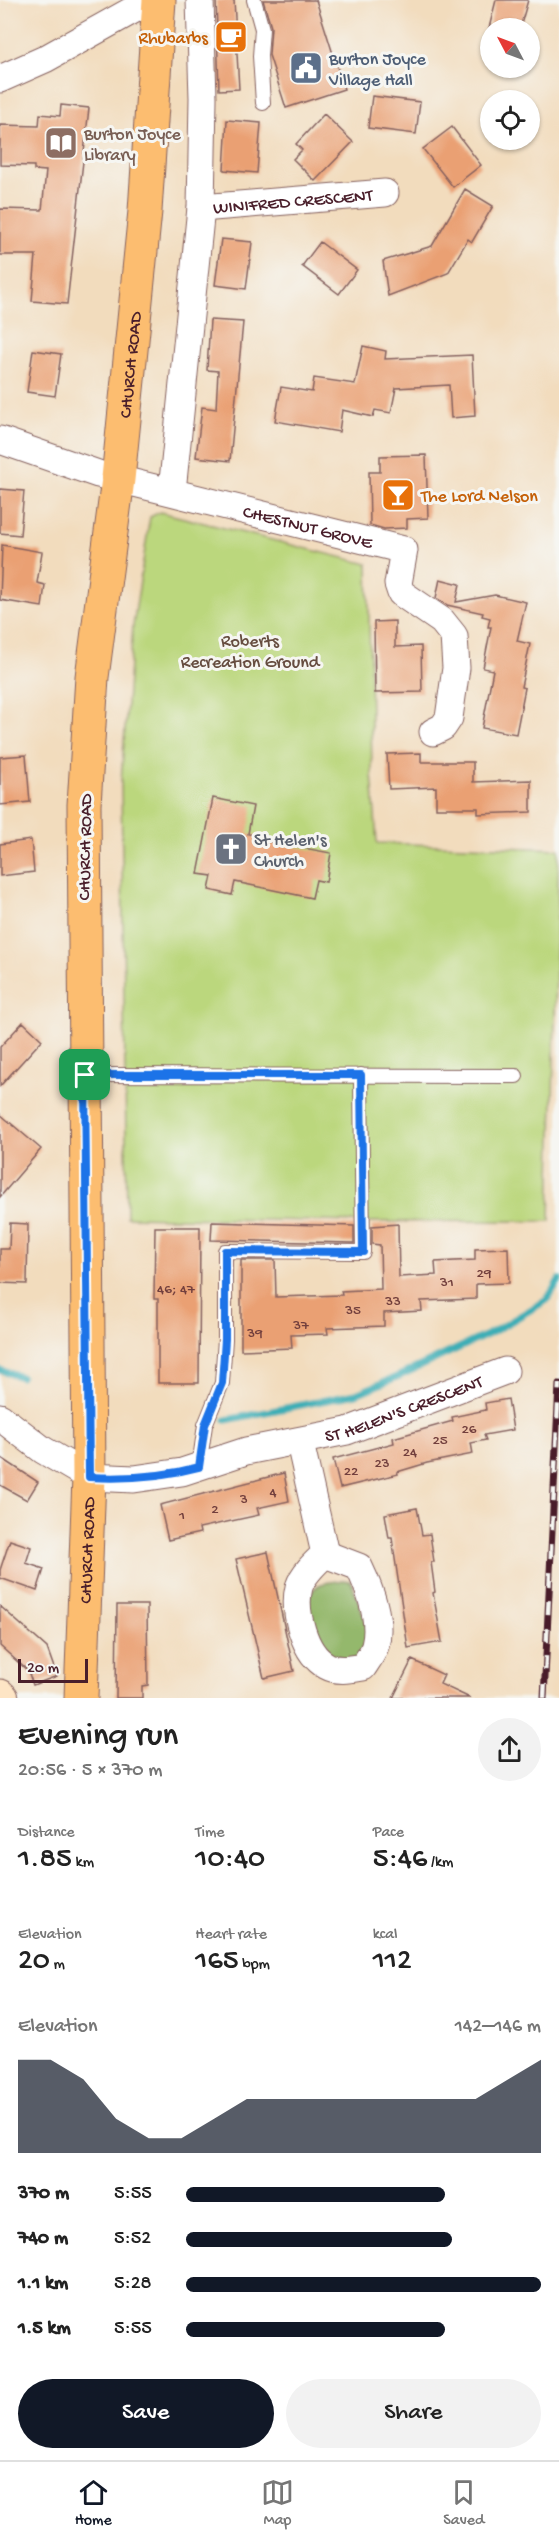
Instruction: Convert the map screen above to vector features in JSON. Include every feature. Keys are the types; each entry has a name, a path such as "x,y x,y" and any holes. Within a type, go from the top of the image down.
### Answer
{"main road":[{"name":"CHURCH ROAD","path":"81,1698 89,1477 84,805 92,677 118,479 145,211 159,0"}],"street":[{"path":"0,79 45,60 151,0"},
{"path":"172,491 201,208 200,0"},
{"name":"WINIFRED CRESCENT","path":"201,208 385,193"},
{"name":"CHESTNUT GROVE","path":"0,440 118,479 404,550 398,584 401,593 449,628 457,646 449,717 443,727 433,732"},
{"name":"ST HELEN'S CRESCENT","path":"89,1477 134,1479 199,1467 246,1451 300,1443 377,1420 505,1371"},
{"path":"0,1417 43,1450 89,1477"},
{"name":"ST HELEN'S CRESCENT","path":"300,1443 325,1554"}],"lane":[{"path":"254,0 262,29 260,56 262,103"},
{"path":"85,1075 516,1076"},
{"path":"199,1467 205,1425 222,1383 225,1339 225,1251 363,1252 361,1075"}],"green space":[{"name":"Roberts Recreation Ground","path":"160,512 368,564 372,773 377,843 559,849 550,1221 362,1222 127,1217 121,781 133,626 150,517"},
{"path":"342,1580 351,1581 370,1633 357,1658 334,1662 312,1624 309,1602 312,1592 319,1585"}],"building":[{"path":"216,0 234,0 239,89 219,90"},
{"name":"Burton Joyce Village Hall","path":"263,0 316,0 344,89 286,108 269,55 271,27"},
{"path":"496,0 528,0 523,18 492,18"},
{"path":"372,96 420,102 416,134 368,128"},
{"path":"61,105 89,108 67,304 32,301 36,255 0,255 0,209 42,210 46,171 34,170 34,166 0,165 0,125 39,126 40,114 60,116"},
{"path":"324,114 353,142 315,181 293,159 302,150 296,144"},
{"path":"227,120 261,123 257,173 224,170"},
{"path":"452,127 481,165 453,187 423,149"},
{"path":"465,189 493,206 472,242 468,239 448,273 388,296 383,261 432,246"},
{"path":"221,239 252,242 246,289 215,285"},
{"path":"320,242 357,270 339,294 302,266"},
{"path":"210,320 243,322 230,461 196,457 202,407 216,409 218,371 207,370"},
{"path":"363,346 386,351 385,359 472,355 475,416 451,418 449,385 396,388 391,413 375,410 373,417 342,410 339,432 275,421 281,387 312,392 314,378 355,384"},
{"path":"33,350 61,354 55,396 27,392"},
{"name":"The Lord Nelson","path":"426,455 428,518 407,519 407,528 384,529 370,525 369,472 380,472 380,456"},
{"path":"0,489 24,491 20,535 0,533"},
{"path":"2,545 42,552 37,583 45,585 42,607 0,600"},
{"path":"440,579 460,584 456,602 495,595 526,602 517,641 530,644 521,687 525,688 516,734 482,728 493,670 483,668 491,627 488,627 490,618 482,616 483,613 447,605 436,598"},
{"path":"395,621 395,647 421,646 422,692 375,693 374,622"},
{"path":"421,753 421,762 473,762 473,782 531,780 531,812 478,814 478,808 436,808 436,787 389,789 387,754"},
{"path":"26,755 30,802 0,805 0,757"},
{"name":"St Helen's Church","path":"213,798 253,806 248,834 261,836 260,840 331,853 326,882 316,880 312,898 235,882 232,895 209,890 212,876 198,874"},
{"path":"31,840 34,872 0,876 0,844"},
{"path":"23,1022 42,1040 0,1086 0,1047"},
{"path":"0,1114 41,1149 0,1197"},
{"path":"212,1222 354,1226 354,1243 211,1240"},
{"path":"10,1223 28,1224 27,1284 0,1283 0,1249 9,1249"},
{"path":"398,1224 399,1277 436,1275 435,1262 475,1260 475,1249 508,1248 509,1283 476,1284 476,1299 421,1301 422,1311 384,1313 384,1326 327,1328 328,1334 291,1335 292,1348 241,1350 241,1260 275,1260 276,1297 342,1295 341,1291 381,1289 380,1245 372,1244 372,1226"},
{"path":"155,1227 200,1227 199,1383 158,1383 158,1299 154,1299"},
{"path":"508,1399 513,1430 484,1435 486,1440 471,1443 473,1454 427,1463 397,1472 398,1474 340,1488 333,1459 394,1443 393,1438 453,1421 452,1417 486,1410 485,1403"},
{"path":"0,1457 38,1482 27,1500 0,1485"},
{"path":"284,1473 289,1501 257,1508 259,1515 199,1528 200,1533 168,1540 160,1505"},
{"path":"417,1508 422,1535 430,1534 434,1562 431,1562 435,1592 433,1593 442,1642 408,1648 392,1538 389,1538 385,1514"},
{"path":"10,1540 31,1547 26,1563 44,1569 37,1591 0,1578 0,1570"},
{"path":"268,1552 294,1671 264,1678 236,1559"},
{"path":"117,1605 147,1605 148,1685 142,1686 142,1698 116,1698"},
{"path":"0,1606 47,1648 57,1676 33,1685 28,1671 0,1646"},
{"path":"412,1660 444,1675 440,1684 470,1698 393,1698"}],"waterway":[{"path":"226,1420 356,1394 399,1376 491,1333 547,1300 559,1280"},
{"path":"0,1370 21,1377"}],"railway":[{"path":"544,1698 559,1384"}],"place":[{"name":"Rhubarbs","path":"231,37"},
{"name":"Burton Joyce Village Hall","path":"306,68"},
{"name":"Burton Joyce Library","path":"61,143"},
{"name":"The Lord Nelson","path":"398,495"},
{"name":"St Helen's Church","path":"231,849"}],"route":[{"path":"85,1075 361,1075 363,1252 225,1251 225,1339 222,1383 205,1425 199,1467 182,1472 134,1479 89,1477 85,1075"}]}
